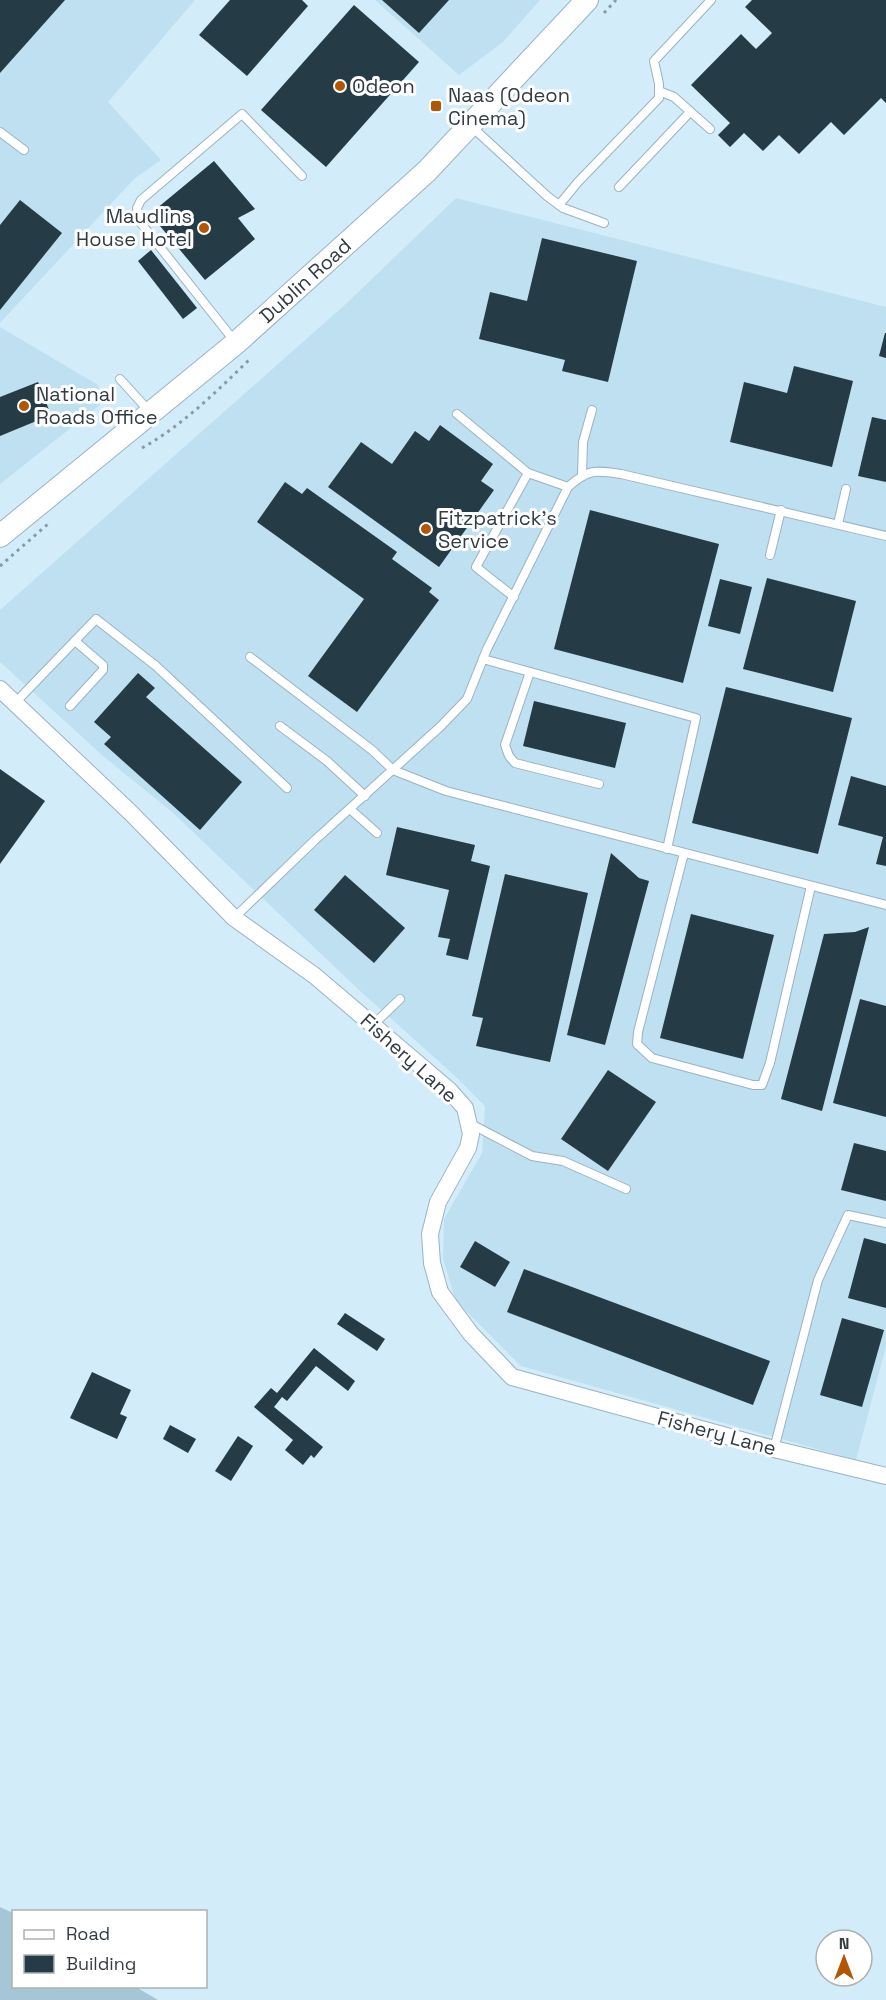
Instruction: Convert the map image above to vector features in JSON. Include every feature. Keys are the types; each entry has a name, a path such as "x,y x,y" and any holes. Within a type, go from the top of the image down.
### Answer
{"main road":[{"name":"Dublin Road","path":"0,536 236,343 427,171 587,0"}],"street":[{"name":"Fishery Lane","path":"0,689 130,813 234,918 315,976 449,1090 465,1108 471,1134 468,1148 438,1202 430,1234 432,1263 440,1292 471,1334 512,1377 774,1449 886,1476"}],"lane":[{"path":"559,205 658,98 654,61 711,0"},
{"path":"658,91 674,97 710,129"},
{"path":"619,187 690,112"},
{"path":"236,343 140,222 137,208 141,200 242,114 302,176"},
{"path":"470,125 563,208 604,223"},
{"path":"0,132 24,150"},
{"path":"120,379 152,414"},
{"path":"582,475 583,442 592,410"},
{"path":"457,414 528,472 568,487"},
{"path":"234,918 441,726 467,699 483,659 568,487 582,475 600,470 621,474 886,536"},
{"path":"514,597 476,567 528,472"},
{"path":"838,524 846,489"},
{"path":"770,555 781,510"},
{"path":"15,703 96,619 156,666 287,788"},
{"path":"70,706 103,670 103,665 75,641"},
{"path":"250,657 372,750 393,770 446,791 886,905"},
{"path":"483,659 696,718 667,849"},
{"path":"530,672 505,745 509,756 515,763 599,784"},
{"path":"280,726 327,761 365,796"},
{"path":"350,809 377,833"},
{"path":"684,853 638,1032 637,1044 652,1058 753,1086 762,1085 770,1063 812,886"},
{"path":"373,1026 400,999"},
{"path":"468,1123 532,1156 563,1161 626,1189"},
{"path":"774,1449 818,1280 848,1215 886,1223"}],"shaded area":[{"path":"0,0 195,0 108,102 161,160 134,179 0,323"},
{"path":"375,0 540,0 503,42 459,75"},
{"path":"456,198 886,307 886,1346 856,1460 521,1366 456,1301 443,1259 444,1219 482,1153 485,1106 172,812 103,756 0,662 0,610 348,302"},
{"path":"0,327 98,385 101,404 0,484"},
{"path":"0,1907 12,1913 12,1988 138,1988 158,2000 0,2000"}],"building":[{"path":"0,0 65,0 0,73"},
{"path":"230,0 302,0 308,6 247,76 199,35"},
{"path":"382,0 449,0 419,33"},
{"path":"752,0 886,0 886,103 881,98 844,135 831,122 799,154 779,135 763,151 744,133 730,147 718,135 730,123 691,85 741,34 756,49 772,33 745,7"},
{"name":"Odeon","path":"354,5 419,62 326,167 261,110"},
{"name":"Maudlins House Hotel","path":"214,161 255,209 238,218 255,239 205,280 150,214"},
{"path":"20,200 62,233 0,310 0,225"},
{"path":"542,238 637,261 608,382 562,371 565,360 479,339 490,292 527,301"},
{"path":"151,250 197,308 183,319 138,261"},
{"path":"886,333 886,358 879,356"},
{"path":"794,366 853,381 832,467 730,442 744,382 787,393"},
{"name":"National Roads Office","path":"38,382 51,415 0,436 0,397"},
{"path":"872,417 886,420 886,482 858,476"},
{"name":"Fitzpatrick's Service","path":"440,425 493,464 481,481 494,490 439,567 328,487 361,442 392,464 415,431 429,441"},
{"path":"285,482 302,494 307,488 397,552 392,559 432,588 429,592 439,600 357,712 308,676 364,599 257,522"},
{"path":"590,510 719,544 683,683 554,649"},
{"path":"767,578 856,601 833,692 743,669"},
{"path":"720,579 752,587 740,634 708,626"},
{"path":"138,673 155,688 146,697 242,782 200,830 104,744 111,737 94,722"},
{"path":"726,687 852,718 818,854 692,823"},
{"path":"534,701 626,723 615,768 523,746"},
{"path":"0,769 45,801 0,864"},
{"path":"851,776 886,786 886,866 876,864 883,837 838,825"},
{"path":"397,827 475,845 471,861 490,866 468,960 446,955 450,939 438,937 449,890 386,875"},
{"path":"611,853 639,878 649,881 605,1045 567,1035"},
{"path":"505,874 588,893 550,1062 476,1046 483,1018 472,1016"},
{"path":"345,875 405,928 374,963 314,910"},
{"path":"691,914 774,935 743,1059 660,1038"},
{"path":"869,927 822,1111 781,1099 824,934 855,932"},
{"path":"860,999 886,1006 886,1117 833,1103"},
{"path":"608,1070 656,1102 608,1171 561,1139"},
{"path":"854,1143 886,1151 886,1201 841,1190"},
{"path":"864,1238 886,1244 886,1308 848,1298"},
{"path":"475,1241 510,1262 495,1287 460,1267"},
{"path":"524,1269 770,1361 753,1405 507,1312"},
{"path":"345,1313 385,1339 377,1351 337,1324"},
{"path":"842,1318 884,1330 862,1407 820,1395"},
{"path":"314,1348 355,1381 348,1391 316,1366 287,1401 282,1397 274,1407 323,1447 314,1458 311,1455 303,1465 285,1450 293,1440 254,1407 271,1388 277,1393"},
{"path":"92,1372 131,1390 120,1414 127,1417 117,1439 70,1418"},
{"path":"170,1425 196,1439 188,1453 163,1439"},
{"path":"238,1436 253,1446 231,1481 215,1471"}],"place":[{"name":"Odeon","path":"340,86"},
{"name":"Naas (Odeon Cinema)","path":"436,106"},
{"name":"Maudlins House Hotel","path":"204,228"},
{"name":"National Roads Office","path":"24,406"},
{"name":"Fitzpatrick's Service","path":"426,529"}]}
